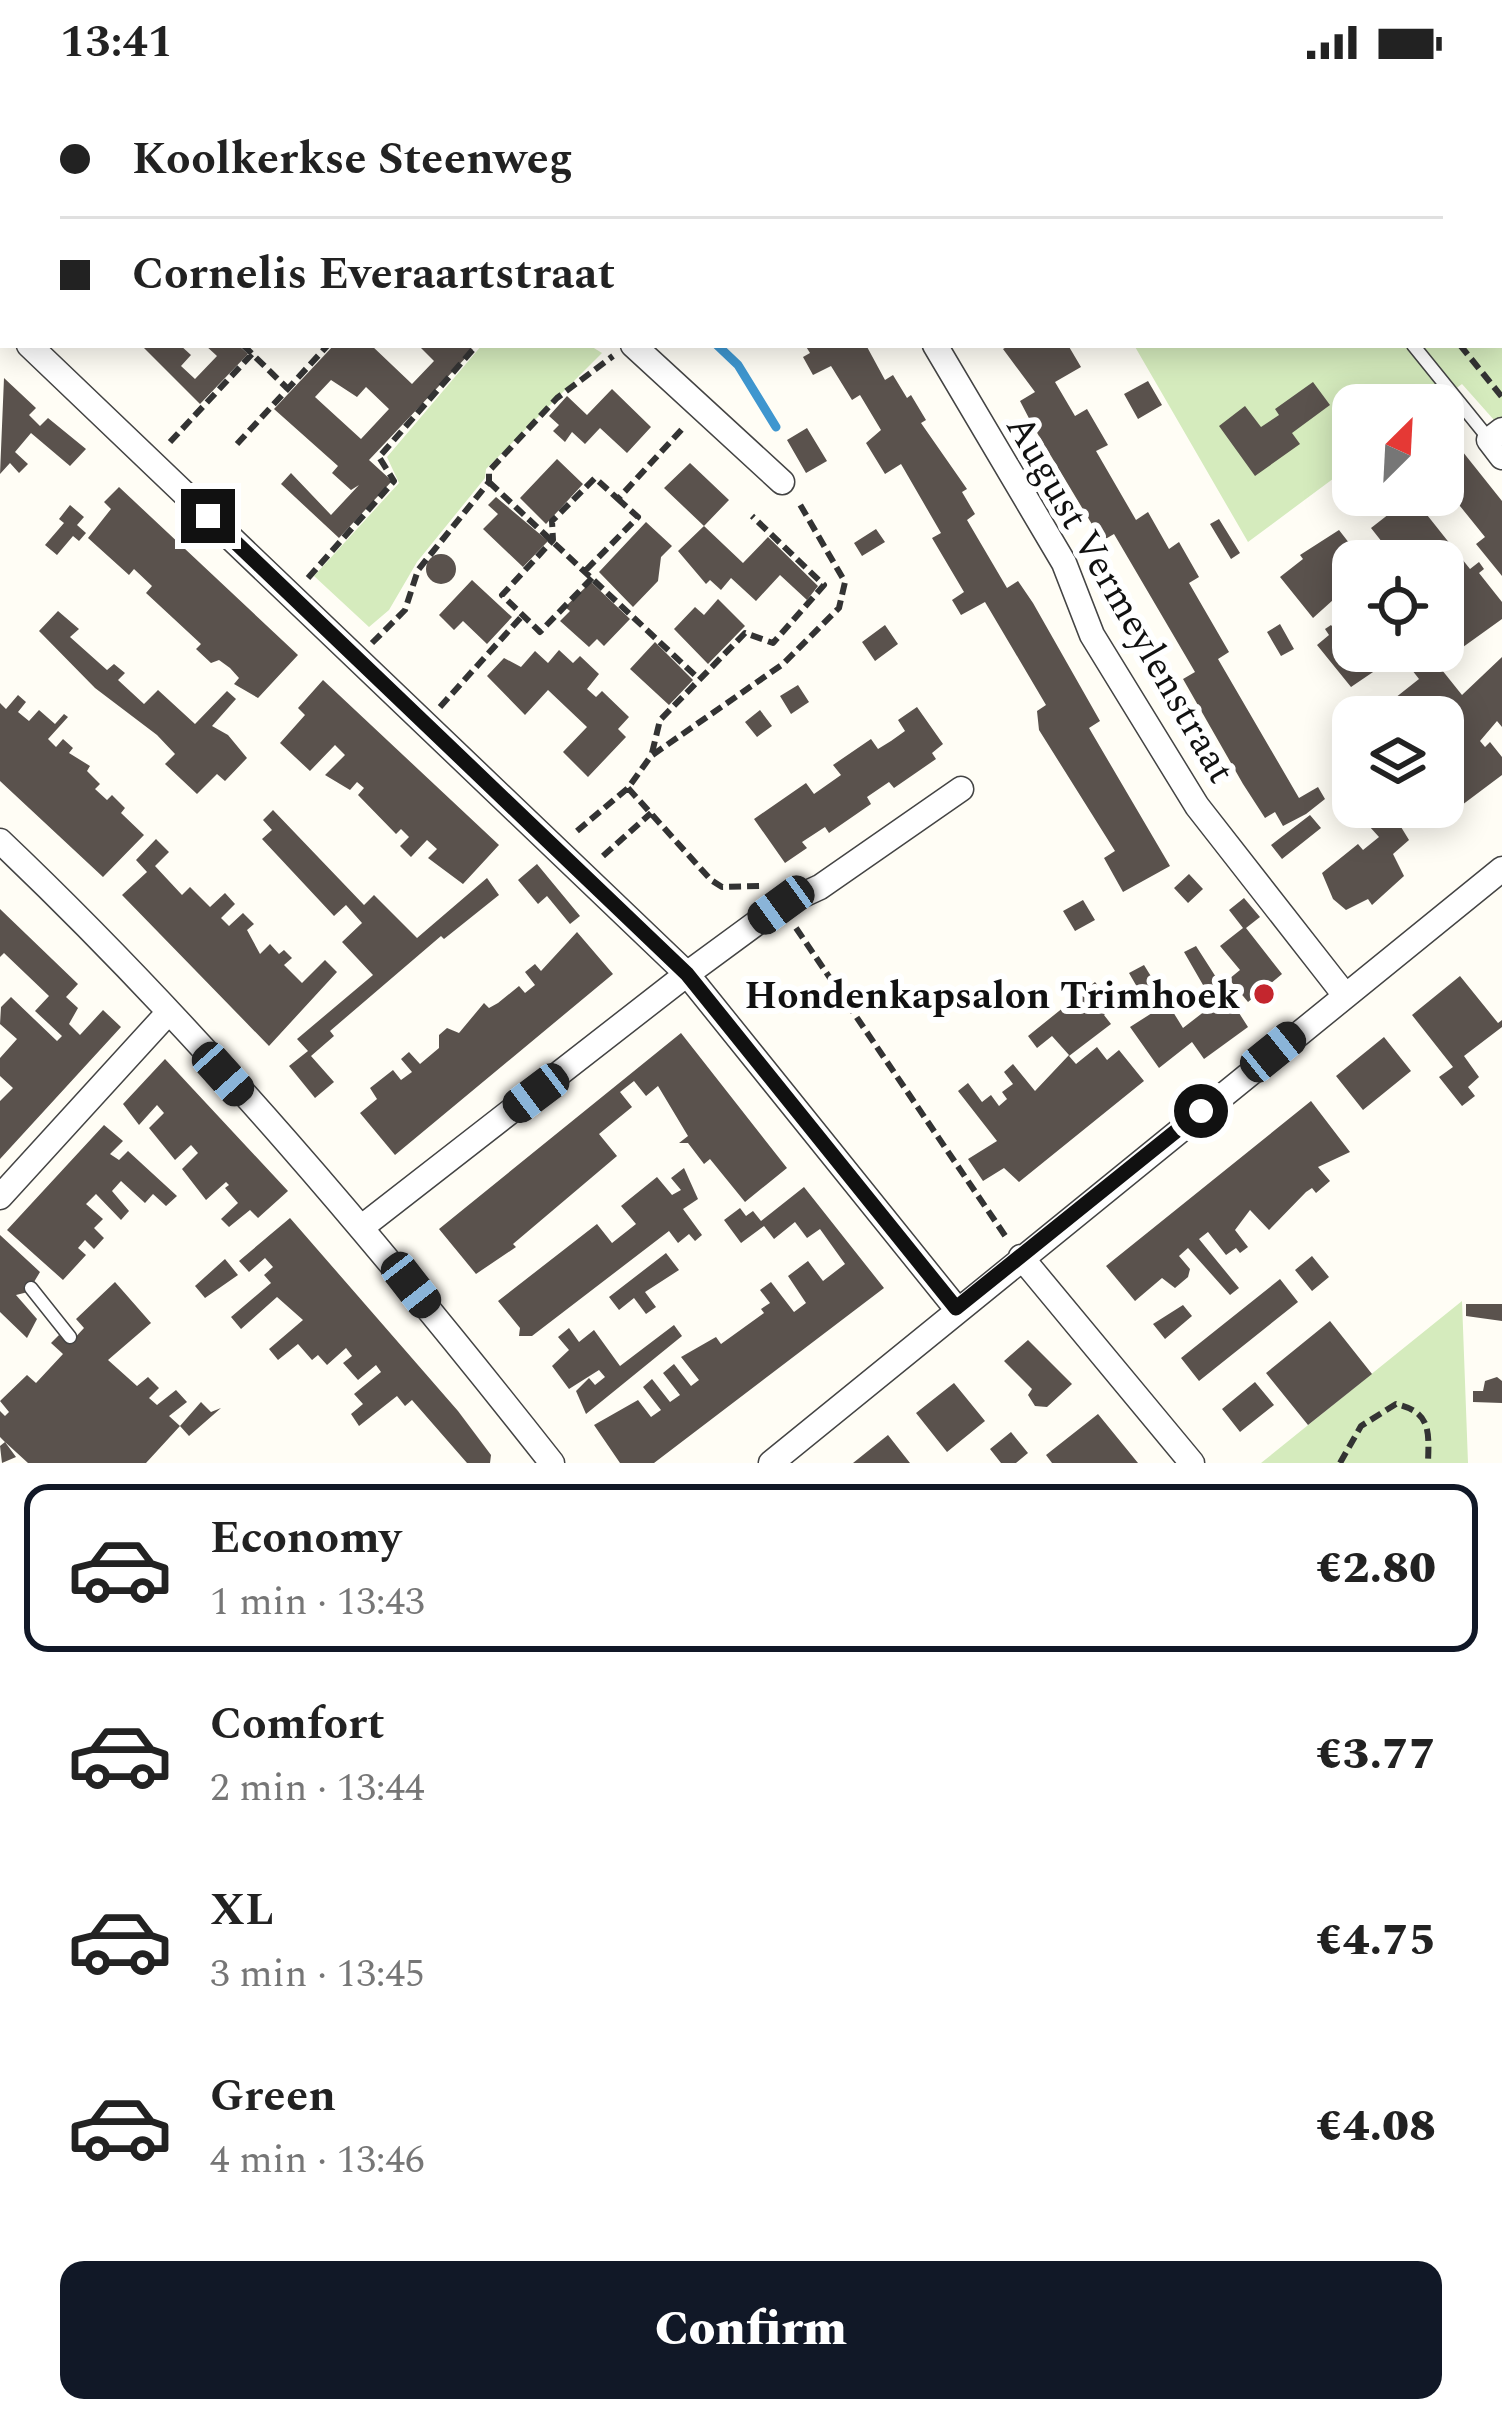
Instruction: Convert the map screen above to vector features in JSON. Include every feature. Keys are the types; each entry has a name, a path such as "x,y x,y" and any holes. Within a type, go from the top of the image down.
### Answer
{"street":[{"path":"32,348 687,974 956,1308"},
{"path":"633,348 782,482"},
{"name":"August Vermeylenstraat","path":"937,348 1064,562 1092,635 1197,806 1344,994"},
{"path":"362,1227 781,905 820,887 961,789"},
{"path":"0,841 168,1012 362,1227 552,1463"},
{"path":"771,1463 956,1308 1502,869"},
{"path":"0,1197 168,1012"},
{"path":"1021,1257 1192,1463"}],"lane":[{"path":"1416,348 1498,443"},
{"path":"31,1288 70,1337"}],"path":[{"path":"246,348 287,388"},
{"path":"237,444 325,348"},
{"path":"292,597 394,482 379,457 474,348"},
{"path":"357,658 405,610 418,570 489,482 489,471 557,398 625,348"},
{"path":"1462,348 1502,397"},
{"path":"152,463 252,354"},
{"path":"617,499 702,406"},
{"path":"586,570 638,517 595,478 552,521 553,540 502,595 540,632 592,578"},
{"path":"489,482 699,679"},
{"path":"555,848 628,788 651,756 783,664 844,599 845,582 782,482"},
{"path":"651,756 660,720 745,633 773,644 824,585 752,516"},
{"path":"425,723 523,616"},
{"path":"628,788 711,880 722,887 760,886 781,905 1021,1257"},
{"path":"582,874 651,813"},
{"path":"1340,1463 1361,1426 1396,1404 1423,1415 1429,1424 1428,1463"}],"green space":[{"path":"479,348 594,348 602,353 486,469 485,478 417,562 389,610 369,627 314,576 399,483 387,457"},
{"path":"1136,348 1502,348 1502,429 1464,384 1332,384 1332,480 1248,542"},
{"path":"1462,1301 1468,1463 1261,1463"}],"building":[{"path":"144,348 183,348 191,355 181,366 195,379 217,356 208,348 241,348 248,354 200,404"},
{"path":"331,348 374,348 412,384 434,361 421,348 473,350 369,460 392,481 339,538 281,484 291,473 331,515 359,485 351,490 332,473 338,466 274,409","holes":["331,380 357,397 366,387 389,409 361,439 315,397"]},
{"path":"807,348 868,348 885,380 893,375 907,398 911,395 926,420 921,423 967,489 962,492 975,514 967,520 1007,588 1018,581 1033,603 1100,721 1089,728 1170,866 1123,892 1104,858 1115,851 1039,730 1037,711 1046,705 985,602 961,615 952,600 964,592 932,538 941,533 901,464 885,474 866,443 881,430 860,395 852,400 831,366 813,375 803,357 810,353"},
{"path":"1070,348 1081,367 1055,382 1075,416 1087,409 1108,445 1096,451 1136,520 1148,512 1169,549 1179,542 1199,577 1189,583 1229,652 1218,659 1299,798 1318,787 1325,799 1306,814 1283,826 1275,812 1265,818 1183,679 1195,672 1114,534 1102,541 1033,426 1020,401 1035,392 1003,349"},
{"path":"4,378 36,408 29,415 40,426 48,418 86,449 70,466 31,433 15,452 28,464 19,473 10,463 0,474"},
{"path":"1148,381 1162,405 1138,419 1124,394"},
{"path":"1313,382 1330,405 1292,433 1300,444 1255,476 1219,426 1245,406 1261,427 1279,415 1275,409"},
{"path":"612,389 651,427 627,453 600,428 585,444 572,432 565,442 553,431 559,425 549,416 567,396 587,415"},
{"path":"807,428 827,461 806,473 787,440"},
{"path":"1464,453 1502,501 1502,576 1476,544 1485,537 1464,511"},
{"path":"557,459 583,484 546,524 520,498"},
{"path":"690,463 729,500 704,526 664,488"},
{"path":"119,487 298,655 258,698 234,684 239,678 230,668 219,660 211,663 196,649 201,644 146,593 152,586 134,569 129,575 88,538 111,509 104,502"},
{"path":"496,497 548,541 523,567 483,529 498,514 488,505"},
{"path":"70,505 84,517 77,525 86,533 79,541 73,536 57,555 45,545 64,523 59,519"},
{"path":"1386,516 1428,516 1447,540 1380,540 1371,528"},
{"path":"1219,519 1240,553 1231,559 1210,524"},
{"path":"646,522 672,546 661,557 658,581 633,607 599,572"},
{"path":"704,526 743,563 768,537 818,586 807,600 780,575 756,601 731,578 721,590 710,580 706,584 678,551"},
{"path":"876,529 885,542 862,556 854,543"},
{"path":"1339,530 1347,540 1332,540 1332,601 1313,618 1280,577 1303,559 1300,555"},
{"path":"441,554 452,558 456,569 452,580 441,584 430,580 426,569 430,558"},
{"path":"1464,561 1470,569 1479,562 1484,569 1479,573 1502,602 1502,619 1464,646"},
{"path":"472,580 512,617 487,644 463,621 454,630 439,615"},
{"path":"591,582 630,619 604,646 597,639 589,647 560,621 570,611 565,607"},
{"path":"718,599 745,626 708,664 674,629 695,607 704,615"},
{"path":"58,611 79,629 70,637 107,670 114,664 125,673 118,680 144,704 158,690 195,724 227,691 236,699 212,726 228,735 247,758 225,781 217,774 197,794 165,764 175,754 157,735 95,688 39,631"},
{"path":"1280,624 1294,649 1281,656 1267,632"},
{"path":"885,625 898,644 875,661 862,642"},
{"path":"1331,625 1332,664 1317,645 1329,635 1325,629"},
{"path":"655,642 693,680 669,705 630,669"},
{"path":"559,650 573,663 580,656 599,674 587,689 596,697 602,691 629,717 618,729 626,737 588,777 563,752 587,727 548,690 525,715 487,676 504,658 521,667 535,651 548,663"},
{"path":"1502,657 1502,727 1497,721 1480,741 1485,747 1490,742 1502,757 1502,775 1464,804 1464,696 1398,696 1419,679 1414,672 1444,672 1462,695"},
{"path":"1339,672 1373,672 1351,687"},
{"path":"323,680 499,845 463,884 428,858 437,849 427,840 411,857 400,846 409,837 401,829 396,834 358,795 364,788 357,782 350,790 325,775 345,755 335,745 310,771 280,743 305,715 298,708"},
{"path":"798,685 809,702 791,714 780,696"},
{"path":"18,695 26,702 18,712 29,721 39,710 55,724 64,714 68,717 48,739 56,747 63,739 73,748 69,753 90,766 87,771 100,784 95,789 107,800 112,795 125,808 121,813 144,835 103,877 0,781 0,703 6,709"},
{"path":"917,707 943,744 932,753 936,759 894,788 889,782 867,797 871,804 829,833 825,827 802,842 807,848 785,863 754,819 806,783 814,794 841,775 833,765 871,739 878,749 905,731 898,720"},
{"path":"760,710 772,726 757,737 745,722"},
{"path":"273,810 364,905 374,895 417,938 487,878 499,895 444,939 441,936 330,1031 334,1036 311,1056 334,1082 315,1098 289,1066 308,1051 297,1039 373,975 342,942 362,923 346,905 334,916 262,839 272,830 263,820"},
{"path":"1310,815 1321,828 1282,859 1271,845"},
{"path":"1371,828 1402,828 1409,840 1393,854 1404,876 1372,905 1368,899 1346,910 1333,899 1322,873 1358,844 1363,850 1379,837"},
{"path":"156,839 169,852 155,866 182,895 190,887 210,907 225,893 235,904 221,918 229,926 243,913 254,924 247,930 260,954 270,944 279,954 284,950 292,958 284,965 302,983 325,960 337,972 269,1046 122,895 147,872 136,860"},
{"path":"537,864 580,916 570,924 547,896 538,904 518,880"},
{"path":"1189,874 1203,889 1188,903 1174,888"},
{"path":"1244,898 1260,917 1246,928 1282,974 1248,1002 1229,979 1240,970 1220,946 1243,928 1229,910"},
{"path":"1083,900 1095,920 1075,931 1063,911"},
{"path":"0,909 78,984 66,997 78,1008 69,1024 80,1035 103,1010 121,1027 0,1159 0,1101 13,1088 0,1076 0,1058 17,1039 0,1024 1,1007 11,997 57,1041 62,1036 35,1011 49,996 4,953 0,957"},
{"path":"577,932 613,974 395,1155 360,1113 377,1099 370,1088 393,1070 401,1080 412,1072 401,1059 409,1052 420,1064 439,1048 439,1035 447,1028 459,1033 484,1003 489,1008 519,986 525,993 535,985 525,972 535,964 541,971"},
{"path":"1196,946 1248,1027 1204,1059 1192,1042 1159,1068 1130,1027 1152,1013 1129,973 1144,965 1183,1028 1214,1004 1184,952"},
{"path":"1460,976 1498,1023 1502,1020 1502,1027 1464,1056 1479,1077 1468,1087 1475,1096 1462,1106 1439,1077 1453,1067 1412,1015"},
{"path":"1095,982 1114,1005 1104,1015 1111,1024 1069,1056 1076,1064 1097,1047 1107,1060 1119,1050 1144,1081 1019,1182 1004,1168 983,1181 968,1159 997,1141 958,1091 968,1083 982,1102 991,1095 999,1106 1007,1099 1002,1092 1013,1084 1004,1072 1013,1064 1035,1091 1069,1055 1052,1036 1037,1048 1028,1036"},
{"path":"681,1033 787,1168 745,1202 710,1159 704,1164 688,1143 679,1143 688,1136 658,1086 646,1096 634,1081 620,1092 632,1107 599,1134 617,1156 513,1244 516,1247 476,1274 439,1229"},
{"path":"1384,1037 1411,1071 1363,1110 1336,1076"},
{"path":"165,1059 288,1191 258,1218 250,1210 229,1227 221,1219 238,1203 225,1188 229,1185 226,1182 206,1200 182,1169 198,1153 191,1145 175,1160 149,1128 164,1113 157,1105 139,1125 123,1104"},
{"path":"1311,1101 1350,1152 1318,1167 1330,1181 1316,1193 1312,1188 1306,1192 1269,1230 1250,1210 1235,1230 1248,1247 1240,1253 1236,1248 1226,1255 1208,1232 1199,1239 1239,1288 1230,1295 1188,1248 1179,1256 1190,1269 1188,1277 1175,1288 1162,1278 1135,1301 1106,1266"},
{"path":"104,1125 123,1141 110,1154 119,1160 128,1151 177,1196 166,1206 153,1194 145,1203 121,1181 112,1191 129,1211 121,1220 96,1194 86,1204 103,1219 94,1228 104,1238 94,1249 85,1240 78,1248 86,1255 63,1280 7,1230"},
{"path":"684,1168 698,1199 683,1209 702,1235 695,1241 689,1234 678,1243 669,1231 532,1336 519,1336 520,1328 498,1301 597,1224 612,1243 636,1224 621,1206 657,1177 672,1195 681,1190 671,1178"},
{"path":"804,1187 884,1288 654,1463 620,1463 594,1425 638,1400 651,1417 661,1410 643,1387 652,1379 670,1402 680,1395 663,1373 674,1364 691,1386 699,1380 681,1357 716,1337 721,1344 764,1313 761,1309 770,1303 760,1290 771,1282 794,1312 806,1303 788,1276 808,1261 823,1281 845,1264 820,1229 807,1238 795,1222 774,1239 764,1226 741,1243 724,1220 740,1208 746,1216 753,1211 761,1221"},
{"path":"290,1218 458,1411 491,1455 490,1463 467,1463 412,1400 405,1406 397,1396 359,1426 351,1414 363,1404 354,1394 381,1372 376,1365 358,1380 343,1363 352,1356 346,1348 327,1365 318,1355 312,1360 298,1344 278,1360 269,1349 303,1320 277,1297 241,1329 231,1317 271,1283 264,1275 273,1267 265,1258 249,1272 239,1261"},
{"path":"0,1235 40,1272 28,1292 16,1295 37,1319 27,1338 0,1312"},
{"path":"666,1253 679,1270 645,1292 656,1307 646,1314 634,1298 619,1310 609,1297"},
{"path":"1312,1256 1329,1277 1312,1291 1295,1270"},
{"path":"225,1259 238,1275 205,1298 195,1286"},
{"path":"1280,1279 1298,1302 1199,1381 1181,1358"},
{"path":"115,1282 151,1323 108,1360 137,1386 148,1377 159,1388 149,1398 157,1405 176,1390 187,1402 169,1416 180,1426 146,1463 28,1463 0,1437 0,1411 5,1416 9,1412 0,1401 27,1375 36,1383 63,1354 51,1343 59,1335 70,1343 84,1328 76,1319"},
{"path":"1466,1304 1502,1304 1502,1321 1466,1316"},
{"path":"1183,1305 1192,1316 1165,1339 1153,1324"},
{"path":"1330,1321 1372,1374 1308,1425 1266,1373"},
{"path":"674,1325 682,1336 586,1414 576,1391 589,1378 595,1385 605,1377 599,1370 569,1389 552,1366 569,1350 558,1337 569,1328 579,1342 594,1330 620,1366"},
{"path":"1028,1340 1072,1384 1047,1407 1035,1406 1028,1395 1032,1389 1004,1361"},
{"path":"1497,1377 1502,1381 1502,1403 1473,1402 1473,1391 1483,1391 1485,1381"},
{"path":"1255,1382 1274,1405 1240,1432 1222,1409"},
{"path":"954,1383 985,1421 947,1452 916,1413"},
{"path":"201,1402 211,1412 221,1408 189,1436 180,1426"},
{"path":"1098,1414 1138,1463 1052,1463 1046,1455"},
{"path":"1011,1432 1028,1453 1016,1463 1001,1463 990,1449"},
{"path":"888,1435 910,1463 853,1463"},
{"path":"5,1442 16,1457 2,1463 0,1446"}],"waterway":[{"path":"720,348 738,365 776,427"}],"place":[{"name":"Hondenkapsalon Trimhoek","path":"1264,994"}],"route":[{"path":"208,516 687,974 956,1308 1201,1111"}]}
